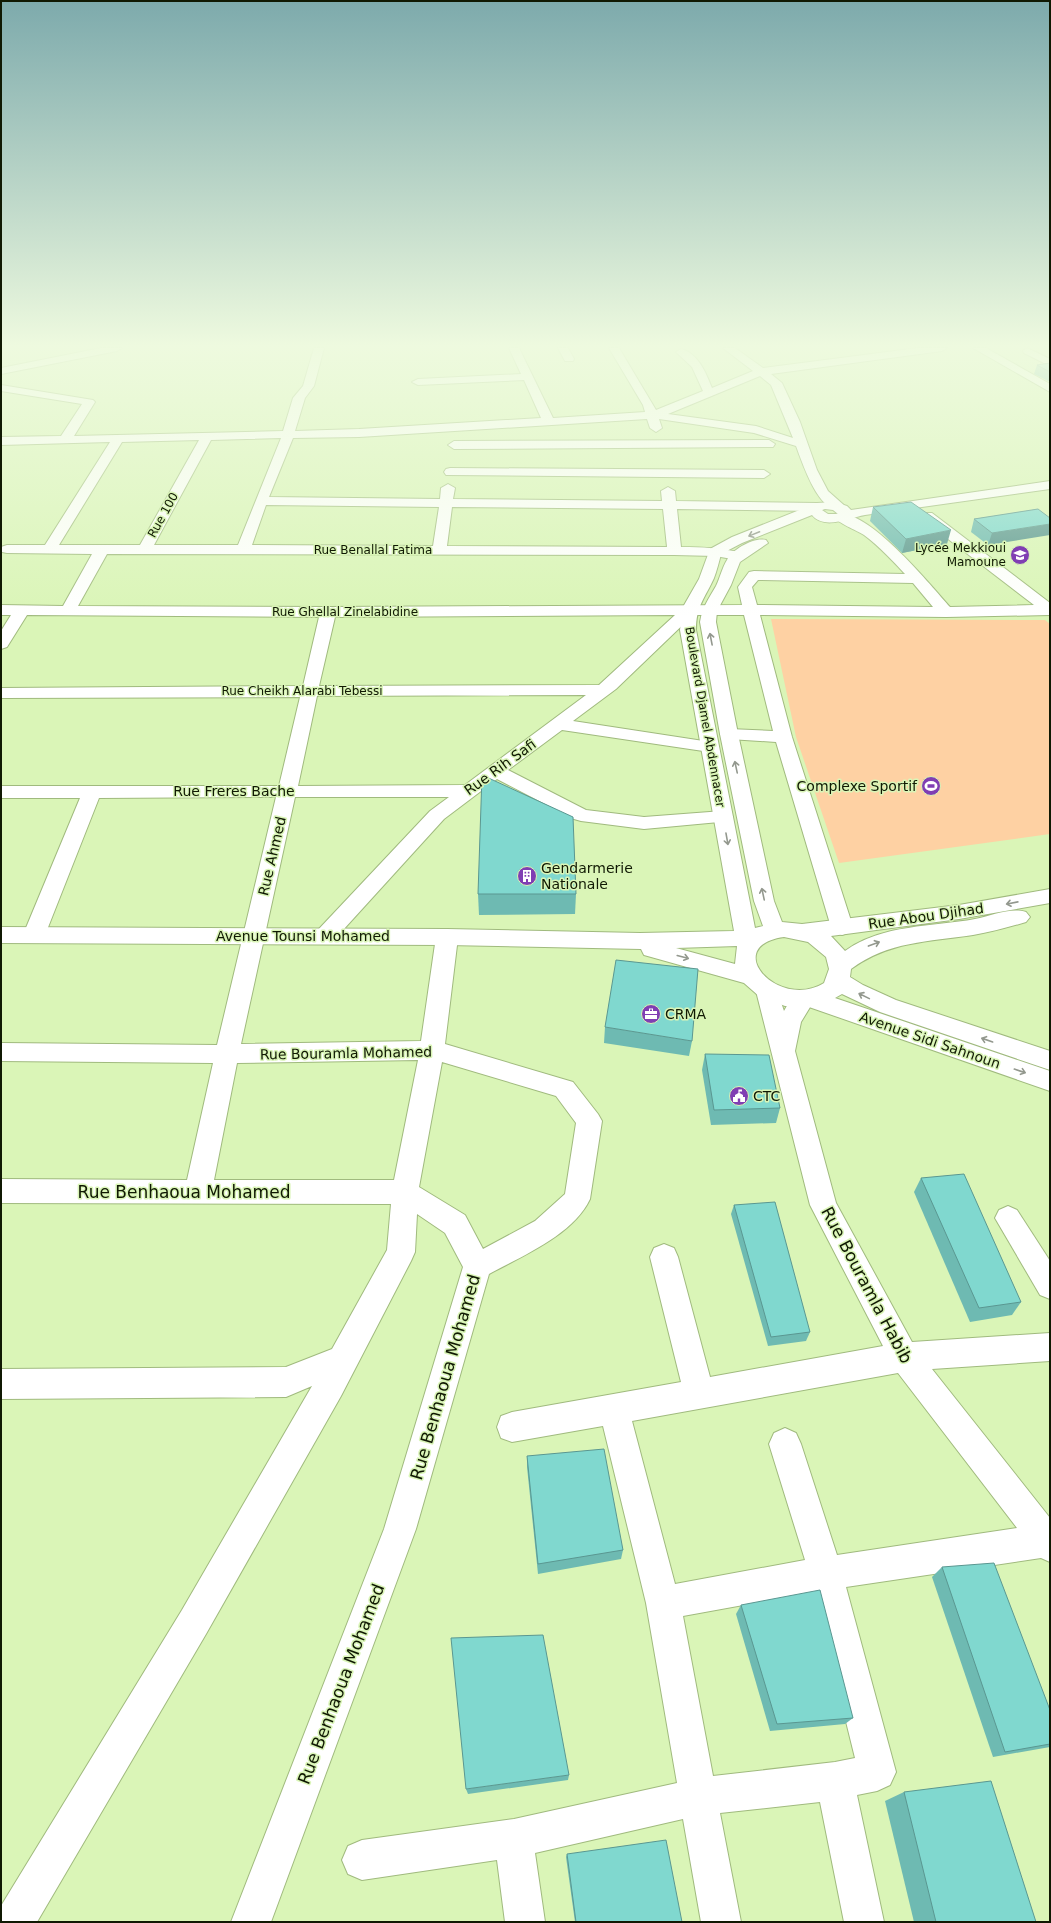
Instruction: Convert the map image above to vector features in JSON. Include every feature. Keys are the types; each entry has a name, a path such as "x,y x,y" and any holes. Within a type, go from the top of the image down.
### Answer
{"street":[{"name":"Rue 100","path":"144,550 206,438"},
{"path":"3,444 66,440 213,438"},
{"path":"243,550 287,438"},
{"path":"439,551 455,438"},
{"path":"658,438 670,505 674,551"},
{"path":"781,438 802,444"},
{"path":"800,438 829,508 866,528 946,612"},
{"path":"49,549 118,439"},
{"path":"454,445 802,444"},
{"path":"450,472 764,474"},
{"path":"715,552 737,540 829,508 1035,477 1050,482"},
{"path":"1005,482 1015,486 1016,490"},
{"path":"261,501 670,505 829,508 865,511 1016,490 1050,482"},
{"path":"972,487 981,489 984,492 984,495"},
{"path":"911,504 1049,610"},
{"path":"738,556 758,544 829,508"},
{"name":"Rue Benallal Fatima","path":"7,549 674,551 715,552 738,556"},
{"path":"68,610 102,549"},
{"name":"Boulevard Djamel Abdennacer","path":"715,552 706,579 694,597 688,611 688,630 723,817 749,941"},
{"name":"Boulevard Djamel Abdennacer","path":"738,556 731,566 726,581 709,611 709,630 764,901 775,930"},
{"path":"842,927 783,737 745,586 754,575 916,579"},
{"name":"Rue Ghellal Zinelabidine","path":"1,610 328,612 752,610 946,612 1049,610"},
{"path":"1,644 22,610"},
{"name":"Rue Rih Safi","path":"325,936 437,815 603,690 688,611"},
{"name":"Rue Ahmed","path":"198,1192 227,1054 328,612"},
{"name":"Rue Cheikh Alarabi Tebessi","path":"1,693 603,690"},
{"path":"558,724 710,747"},
{"path":"729,734 783,737"},
{"path":"495,771 581,815 605,820 644,823 723,817"},
{"name":"Rue Freres Bache","path":"1,792 467,791"},
{"path":"34,935 92,792"},
{"name":"Rue Abou Djihad","path":"802,932 982,909 1050,896"},
{"name":"Rue Abou Djihad","path":"840,973 862,949 889,939 975,926 1050,910"},
{"path":"784,929 802,932 816,937 836,954 840,973 833,988 823,995 807,999 780,996 759,984 746,967 744,956 749,941 775,930 784,929"},
{"name":"Avenue Tounsi Mohamed","path":"1,935 325,936 749,941"},
{"path":"14,1922 194,1622 330,1385 401,1252 405,1192 432,1050 447,937"},
{"name":"Avenue Tounsi Mohamed","path":"604,940 678,955 759,984"},
{"name":"Avenue Sidi Sahnoun","path":"840,973 855,991 888,1006 1050,1061"},
{"name":"Rue Bouramla Habib","path":"759,984 783,1054 823,1205 904,1357 1049,1542"},
{"path":"783,1054 789,1020 794,1010 807,999"},
{"name":"Avenue Sidi Sahnoun","path":"807,999 1050,1081"},
{"name":"Rue Bouramla Mohamed","path":"1,1052 227,1054 432,1050 564,1089 589,1121 577,1199 546,1230 477,1266"},
{"name":"Rue Benhaoua Mohamed","path":"1,1191 405,1192 455,1224 477,1266 400,1529 251,1922"},
{"path":"1008,1218 1050,1286"},
{"path":"664,1257 699,1394"},
{"path":"512,1427 904,1357 1050,1348"},
{"path":"1,1384 286,1382 342,1360"},
{"path":"614,1409 663,1603 721,1922"},
{"path":"362,1860 514,1838 698,1797 835,1781 877,1772 826,1573 785,1444"},
{"path":"663,1603 826,1573 1049,1542"},
{"path":"835,1781 864,1922"},
{"path":"514,1838 525,1922"}],"shaded area":[{"name":"Complexe Sportif","path":"771,619 1045,620 1050,624 1050,834 839,863 796,737"}],"building":[{"path":"911,502 951,530 906,539 873,507"},
{"path":"1038,509 1050,518 1050,524 992,533 974,519"},
{"name":"Gendarmerie Nationale","path":"482,775 573,817 576,894 478,894"},
{"name":"CRMA","path":"616,960 698,969 692,1041 605,1027"},
{"name":"CTC","path":"705,1054 769,1055 780,1108 714,1110"},
{"path":"964,1174 1021,1302 979,1308 921,1178"},
{"path":"775,1202 810,1332 771,1337 734,1205"},
{"path":"604,1449 623,1550 538,1564 527,1456"},
{"path":"994,1563 1050,1710 1050,1744 1005,1752 942,1567"},
{"path":"820,1590 853,1718 777,1724 741,1605"},
{"path":"543,1635 569,1775 466,1789 451,1638"},
{"path":"991,1781 1036,1922 936,1922 904,1792"},
{"path":"666,1840 682,1922 576,1922 567,1854"}],"place":[{"name":"Lycée Mekkioui Mamoune","path":"1020,555"},
{"name":"Complexe Sportif","path":"931,786"},
{"name":"Gendarmerie Nationale","path":"527,876"},
{"name":"CRMA","path":"651,1014"},
{"name":"CTC","path":"739,1096"}]}
